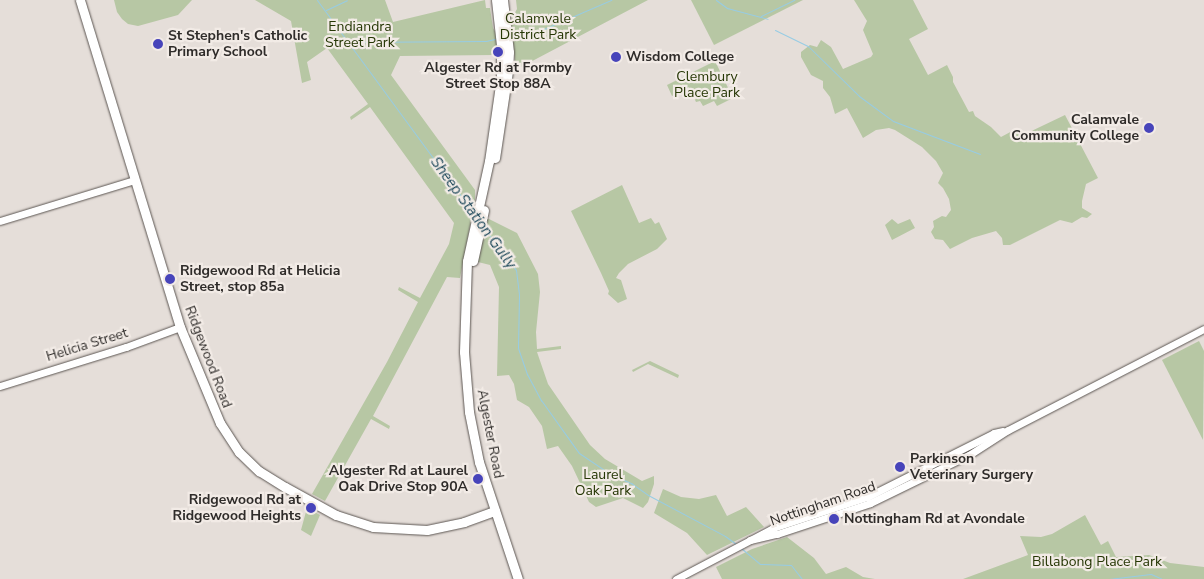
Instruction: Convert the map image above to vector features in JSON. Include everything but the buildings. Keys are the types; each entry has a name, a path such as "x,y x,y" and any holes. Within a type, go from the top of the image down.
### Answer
{"main road":[{"name":"Ridgewood Road","path":"80,0 180,327 225,433 248,461 278,484 336,515 355,522 390,529 427,530 464,522 495,511"},
{"name":"Algester Road","path":"496,0 501,45 501,78 467,288 464,352 468,404 479,462 518,579"},
{"name":"Algester Road","path":"480,212 502,124 508,71 509,52 503,0"}],"street":[{"path":"0,221 134,180"},
{"name":"Helicia Street","path":"0,386 126,347 180,327"},
{"name":"Nottingham Road","path":"676,579 773,528 867,496 994,433 1008,430 1204,329"}],"green space":[{"path":"114,0 192,0 178,15 138,26 128,24 122,19 117,12"},
{"name":"Endiandra Street Park","path":"255,0 385,0 393,22 485,0 486,8 490,8 493,28 496,33 497,45 494,55 400,56 391,75 475,190 475,200 460,278 447,277 373,416 390,426 389,429 371,419 325,501 312,494 387,362 418,302 398,290 399,287 420,298 449,244 454,223 370,107 351,120 350,117 368,104 327,48 307,62 311,80 302,83 291,21"},
{"name":"Calamvale District Park","path":"516,0 648,0 519,68 515,62 511,20 517,9"},
{"path":"691,0 803,0 714,45"},
{"path":"854,0 913,0 928,29 909,39 928,75 947,65 953,77 953,82 969,112 973,111 975,116 1001,137 1016,129 1021,136 1065,115 1098,178 1086,184 1082,201 1082,208 1092,214 1087,218 1082,217 1072,223 1060,220 1010,245 1003,245 1002,238 996,231 972,238 950,249 943,240 935,239 931,232 934,227 933,221 942,216 946,217 951,210 949,199 938,183 943,173 936,161 922,147 889,128 876,130 863,138 847,108 835,114 830,97 823,88 823,81 811,75 801,57 801,52 810,45 817,47 821,40 831,47 843,69 871,57 873,54 863,30 867,21"},
{"name":"Clembury Place Park","path":"713,62 716,63 733,98 717,106 714,101 703,106 700,101 696,102 689,87 672,96 667,85"},
{"path":"622,185 639,223 651,218 655,224 659,222 667,239 657,249 628,264 619,273 616,278 621,280 627,299 618,303 608,294 609,291 601,273 571,211"},
{"name":"Laurel Oak Park","path":"487,218 517,233 538,274 540,292 536,332 537,349 561,346 561,349 537,352 548,384 590,445 605,459 642,481 654,476 654,484 648,502 643,508 623,498 596,507 589,502 572,466 558,446 547,449 542,426 529,407 517,400 514,384 509,375 497,376 499,287 490,265 478,262"},
{"path":"892,219 898,224 910,219 915,228 892,240 885,225"},
{"path":"1199,341 1204,351 1203,440 1162,360"},
{"path":"650,361 679,375 678,378 648,364 633,372 632,370"},
{"name":"Laurel Oak Park","path":"663,489 681,497 699,499 716,495 727,516 746,507 764,527 707,555 687,533 654,513"},
{"path":"307,508 320,515 311,536 301,530"},
{"name":"Billabong Place Park","path":"1085,515 1101,545 1108,541 1116,557 1149,555 1170,563 1204,567 1204,579 963,579 1028,555 1020,536 1041,537 1052,534"},
{"path":"787,537 814,558 826,574 846,567 863,577 875,579 722,579 716,567 752,549"}],"waterway":[{"name":"Sheep Station Gully","path":"317,0 474,214"},
{"path":"326,10 347,0"},
{"path":"512,37 537,32 611,0"},
{"path":"716,0 727,8 768,19"},
{"path":"761,16 794,0"},
{"path":"775,30 808,46 859,96 893,121 980,154"},
{"path":"349,42 486,41 495,39"},
{"name":"Sheep Station Gully","path":"483,227 516,270 519,295 518,348 527,374 541,400 579,453 612,475 631,483 648,495 725,536 736,544"},
{"name":"Sheep Station Gully","path":"741,548 760,564 791,565 802,579"},
{"name":"Sheep Station Gully","path":"1109,579 1151,574 1162,579"}],"place":[{"name":"St Stephen's Catholic Primary School","path":"158,44"},
{"name":"Algester Rd at Formby Street Stop 88A","path":"498,52"},
{"name":"Wisdom College","path":"616,57"},
{"name":"Calamvale Community College","path":"1149,128"},
{"name":"Ridgewood Rd at Helicia Street, stop 85a","path":"170,279"},
{"name":"Parkinson Veterinary Surgery","path":"900,467"},
{"name":"Algester Rd at Laurel Oak Drive Stop 90A","path":"478,479"},
{"name":"Ridgewood Rd at Ridgewood Heights","path":"311,508"},
{"name":"Nottingham Rd at Avondale","path":"834,519"}]}
